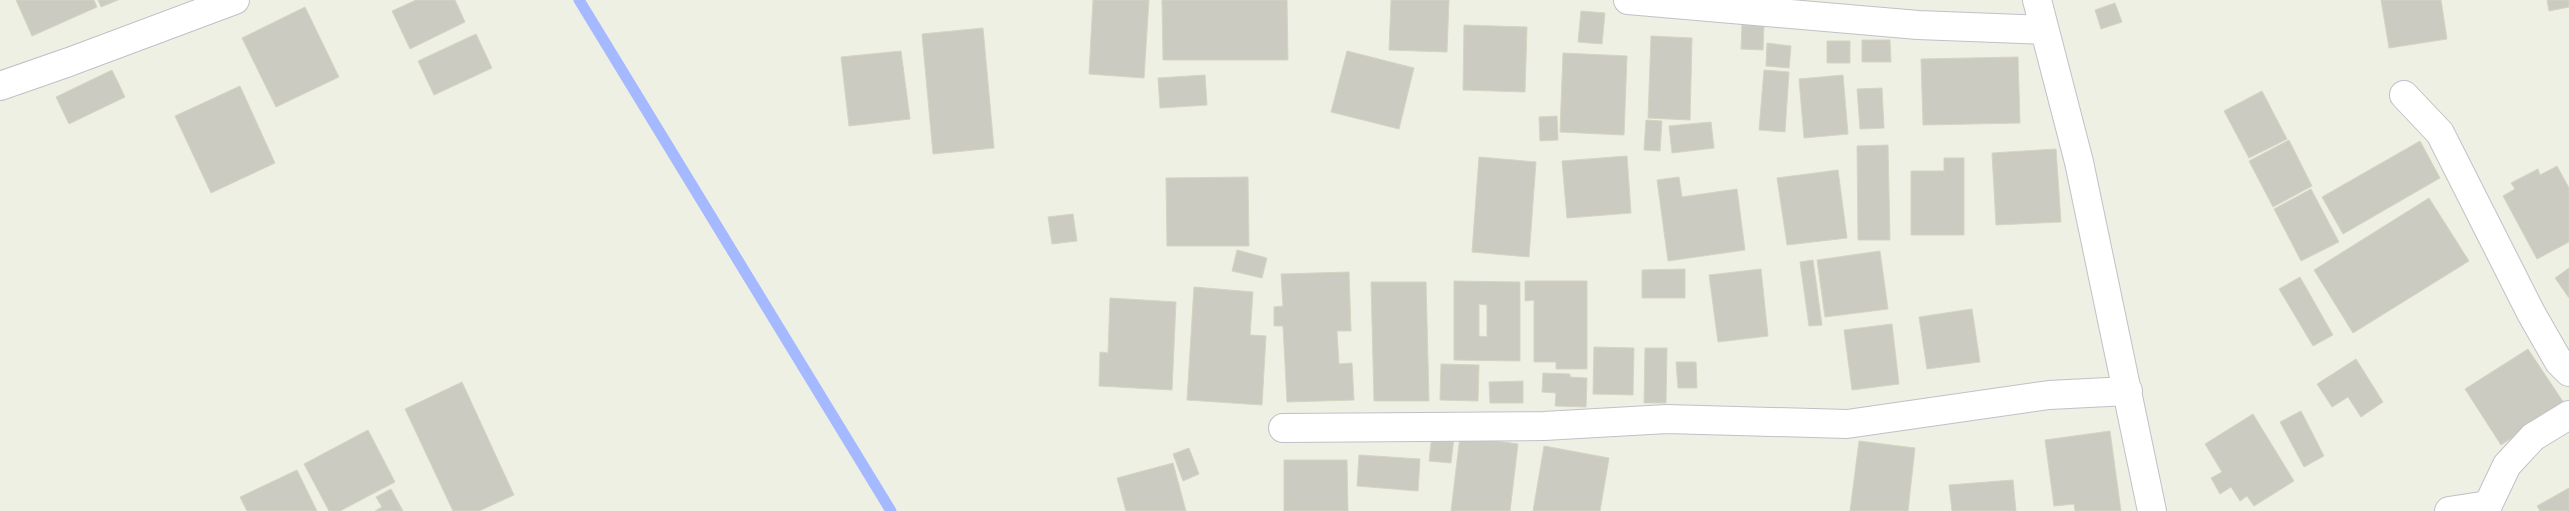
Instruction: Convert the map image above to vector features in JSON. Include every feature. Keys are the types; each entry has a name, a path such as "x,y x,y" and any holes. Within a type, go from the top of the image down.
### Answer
{"street":[{"path":"0,86 235,0"},
{"path":"1628,0 1688,3 1918,24 2044,30"},
{"path":"2037,0 2079,162 2152,511"},
{"path":"2404,95 2440,132 2531,313 2559,362 2569,372"},
{"path":"1283,428 1544,426 1667,419 1846,424 2049,395 2128,392"},
{"path":"2449,511 2490,508 2507,465 2533,437 2569,414"}],"building":[{"path":"16,0 94,0 97,7 32,36"},
{"path":"98,0 118,0 101,7"},
{"path":"416,0 455,0 465,22 410,49 392,11"},
{"path":"1093,0 1149,0 1144,78 1089,74"},
{"path":"1162,0 1287,0 1288,60 1163,60"},
{"path":"1391,0 1449,0 1447,52 1389,50"},
{"path":"2381,0 2441,0 2447,39 2389,48"},
{"path":"2547,0 2569,0 2569,7 2549,11"},
{"path":"2115,3 2122,22 2101,29 2095,10"},
{"path":"305,7 339,77 276,107 242,38"},
{"path":"1581,11 1605,13 1602,44 1578,42"},
{"path":"1464,25 1527,27 1525,92 1463,90"},
{"path":"1742,25 1764,26 1763,50 1741,49"},
{"path":"983,28 994,148 933,154 922,34"},
{"path":"476,34 492,68 434,95 418,61"},
{"path":"1651,36 1692,38 1690,120 1648,118"},
{"path":"1862,40 1890,40 1891,62 1862,62"},
{"path":"1827,41 1850,41 1850,63 1827,63"},
{"path":"1767,43 1791,46 1789,68 1766,66"},
{"path":"901,51 910,119 849,126 841,57"},
{"path":"1347,51 1414,68 1399,129 1331,112"},
{"path":"1563,53 1627,56 1624,135 1560,132"},
{"path":"2018,57 2020,123 1923,125 1921,59"},
{"path":"112,70 125,97 69,124 56,97"},
{"path":"1764,70 1789,72 1785,132 1759,130"},
{"path":"1205,75 1207,105 1160,108 1158,78"},
{"path":"1843,75 1848,134 1804,138 1799,79"},
{"path":"240,86 275,163 211,193 175,116"},
{"path":"1882,88 1884,128 1860,129 1857,89"},
{"path":"2262,91 2287,139 2249,158 2224,111"},
{"path":"1557,116 1558,140 1540,141 1539,117"},
{"path":"1646,120 1662,121 1660,151 1644,150"},
{"path":"1711,122 1714,148 1672,153 1669,126"},
{"path":"2289,140 2312,186 2273,207 2249,161"},
{"path":"2420,141 2440,178 2343,234 2322,197"},
{"path":"1888,145 1890,240 1858,240 1857,146"},
{"path":"2056,149 2061,222 1996,225 1992,153"},
{"path":"1627,156 1631,213 1567,218 1562,161"},
{"path":"1479,157 1536,162 1529,257 1472,252"},
{"path":"1944,158 1964,158 1964,235 1911,235 1911,171 1944,171"},
{"path":"2557,166 2569,188 2569,242 2537,259 2503,196 2515,189 2511,183 2538,169 2540,175"},
{"path":"1838,170 1847,238 1787,245 1777,178"},
{"path":"1248,177 1249,246 1167,246 1166,178"},
{"path":"1679,177 1682,197 1737,189 1745,250 1668,261 1657,180"},
{"path":"2311,189 2339,242 2301,261 2274,209"},
{"path":"2429,198 2469,261 2353,333 2314,270"},
{"path":"1073,214 1077,241 1052,244 1048,217"},
{"path":"1237,250 1267,258 1262,278 1232,271"},
{"path":"1880,251 1888,309 1825,317 1817,260"},
{"path":"1813,260 1822,325 1809,326 1800,262"},
{"path":"2569,268 2569,298 2555,278"},
{"path":"1685,269 1685,298 1642,298 1642,270"},
{"path":"1761,269 1768,336 1718,342 1709,275"},
{"path":"1349,272 1351,331 1337,331 1339,364 1352,363 1354,400 1287,402 1283,326 1274,326 1274,307 1283,306 1281,274"},
{"path":"2300,277 2333,335 2313,346 2279,289"},
{"path":"1454,281 1520,282 1520,361 1454,360","holes":["1479,304 1487,305 1487,337 1479,336"]},
{"path":"1525,281 1587,281 1587,369 1556,369 1556,362 1534,362 1534,300 1525,301"},
{"path":"1371,282 1426,282 1429,401 1374,401"},
{"path":"1194,287 1253,292 1250,335 1266,336 1262,405 1187,400"},
{"path":"1110,298 1176,302 1172,390 1099,386 1100,352 1108,353"},
{"path":"1972,309 1980,362 1927,369 1919,317"},
{"path":"1892,324 1899,384 1852,390 1844,330"},
{"path":"1594,347 1634,348 1633,395 1593,394"},
{"path":"1645,348 1667,348 1666,403 1644,403"},
{"path":"2528,349 2564,403 2501,445 2465,389"},
{"path":"2356,359 2383,402 2361,417 2348,397 2332,407 2317,384"},
{"path":"1676,362 1696,362 1697,388 1678,388"},
{"path":"1441,364 1479,365 1478,401 1440,400"},
{"path":"1543,373 1570,374 1570,377 1587,378 1586,407 1555,406 1556,393 1542,392"},
{"path":"1523,381 1523,403 1490,403 1489,382"},
{"path":"462,382 514,495 479,511 453,511 405,409"},
{"path":"2301,411 2324,456 2304,467 2280,422"},
{"path":"2253,414 2294,481 2254,506 2247,496 2240,501 2231,487 2220,494 2211,478 2222,472 2205,444"},
{"path":"368,430 395,482 340,511 329,511 304,464"},
{"path":"2110,431 2121,511 2075,511 2074,504 2054,506 2045,440"},
{"path":"1432,435 1454,437 1451,463 1429,461"},
{"path":"1460,436 1518,444 1510,511 1451,511"},
{"path":"1859,441 1915,448 1908,511 1850,511"},
{"path":"1544,446 1609,458 1600,511 1533,511"},
{"path":"1189,448 1199,474 1183,481 1173,454"},
{"path":"1359,455 1420,459 1418,491 1357,486"},
{"path":"1284,460 1347,460 1348,511 1284,511"},
{"path":"1173,463 1186,511 1126,511 1117,478"},
{"path":"297,470 317,511 247,511 240,497"},
{"path":"2013,480 2016,511 1952,511 1949,485"},
{"path":"2569,488 2569,511 2540,511 2537,506"},
{"path":"391,489 403,511 375,511 382,507 376,497"}],"waterway":[{"path":"579,0 891,511"}]}
